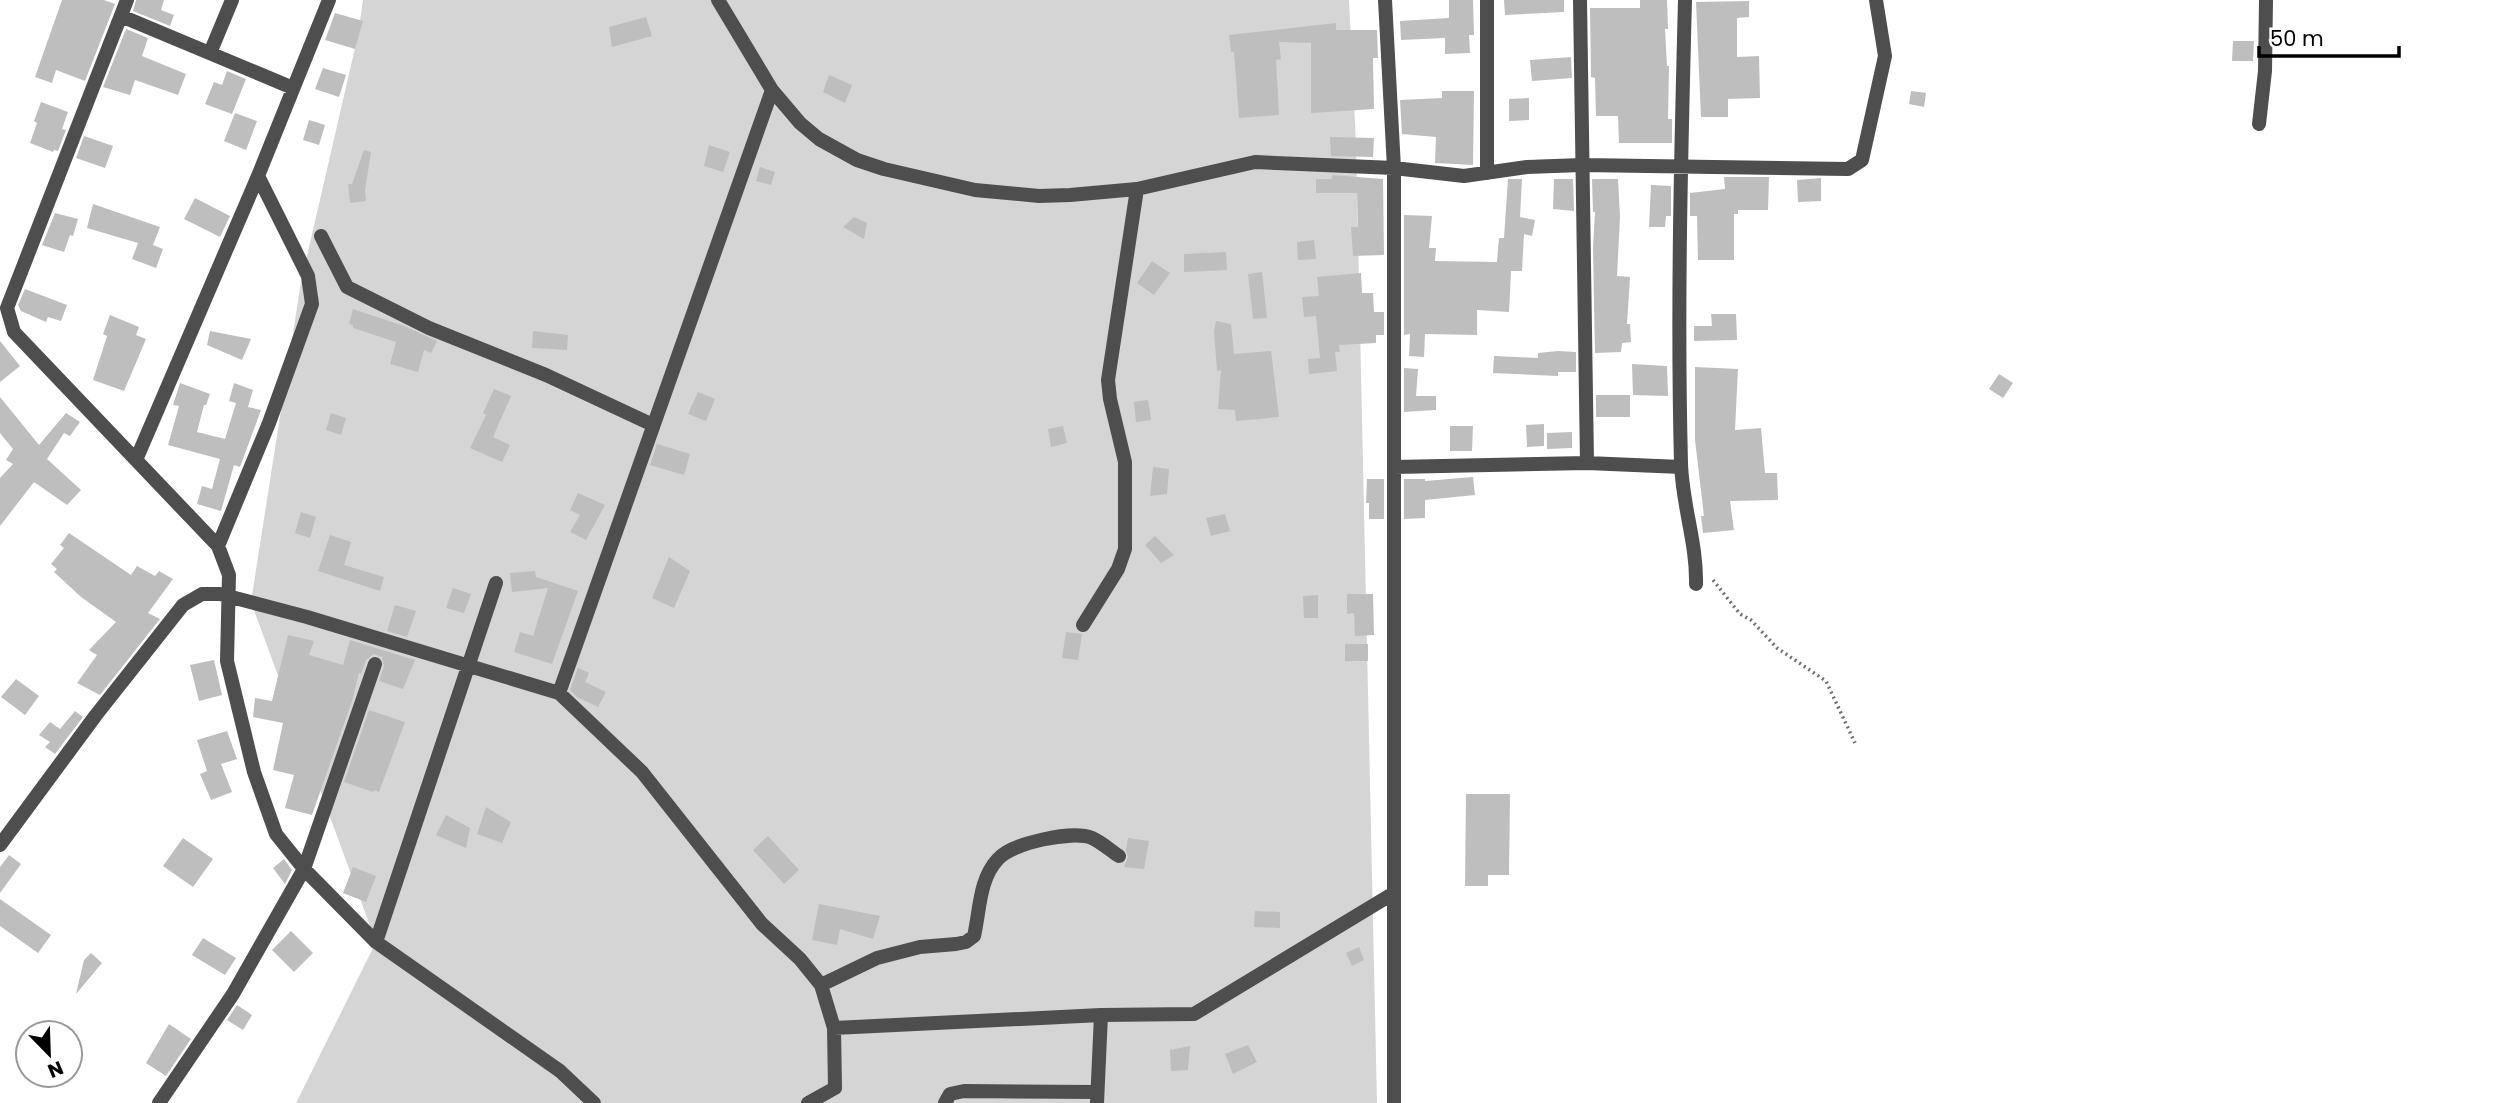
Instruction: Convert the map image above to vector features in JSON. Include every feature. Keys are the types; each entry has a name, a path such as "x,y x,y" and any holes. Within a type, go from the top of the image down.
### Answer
{"street":[{"path":"128,0 7,308 14,332 218,546 229,575 227,662 254,772 276,834 304,869 376,942 560,1071 594,1103"},
{"path":"209,54 232,0"},
{"path":"136,460 258,176 328,0"},
{"path":"718,0 772,90 800,123 836,149 857,160 910,176 975,190 1039,196 1136,189 1255,162 1394,168 1464,176 1527,167 1582,165 1848,169 1862,160 1885,56 1876,0"},
{"path":"1385,0 1394,168 1394,1103"},
{"path":"1487,173 1488,0"},
{"path":"1580,0 1587,463"},
{"path":"1685,0 1680,168 1681,467 1696,560 1696,584"},
{"path":"2259,124 2265,71 2266,0"},
{"path":"121,16 293,88"},
{"path":"559,692 772,90"},
{"path":"218,546 269,423 312,304 308,276 258,176"},
{"path":"1083,625 1118,569 1125,548 1125,462 1108,380 1136,189"},
{"path":"321,236 347,287 429,328 546,375 653,425"},
{"path":"1394,467 1587,463 1681,467"},
{"path":"376,942 496,583"},
{"path":"0,845 96,715 183,606 202,594 220,594 307,617 559,692 642,772 762,924 800,959 821,985 834,1028 835,1088 808,1103"},
{"path":"159,1103 233,994 304,869 375,664"},
{"path":"821,985 877,958 920,947 965,942 974,936 981,893 991,871 999,858 1018,848 1040,841 1078,835 1091,838 1119,856"},
{"path":"834,1028 1101,1015 1194,1014 1394,893"},
{"path":"945,1103 950,1094 964,1091 1097,1098 1101,1015"}],"path":[{"path":"1696,560 1740,614 1751,620 1777,648 1826,681 1855,743"}],"shaded area":[{"path":"363,0 1349,0 1356,144 1377,1103 296,1103 376,942 251,602 301,282 358,35"}],"building":[{"path":"62,0 104,0 115,4 85,81 56,70 52,83 35,77"},
{"path":"136,0 164,0 161,10 174,15 170,26 133,11"},
{"path":"1449,0 1473,0 1474,35 1469,35 1470,53 1445,54 1445,38 1401,40 1400,21 1449,18"},
{"path":"1504,0 1564,0 1564,12 1505,15"},
{"path":"1640,0 1667,0 1668,29 1665,29 1669,66 1668,119 1672,119 1672,143 1619,143 1618,116 1596,116 1595,78 1591,77 1590,8 1640,8"},
{"path":"1749,1 1749,17 1737,18 1737,57 1759,56 1760,98 1728,99 1728,117 1701,117 1696,2"},
{"path":"335,13 363,21 355,49 325,40"},
{"path":"646,17 652,36 612,47 609,27"},
{"path":"1336,23 1336,30 1377,30 1378,58 1373,58 1374,109 1311,113 1311,43 1279,42 1281,59 1276,60 1279,115 1239,118 1234,52 1231,52 1229,35"},
{"path":"126,29 148,38 142,56 186,74 178,95 135,80 130,95 103,87"},
{"path":"2233,41 2254,41 2253,61 2232,61"},
{"path":"1571,57 1572,78 1532,81 1530,60"},
{"path":"323,68 346,75 339,97 315,89"},
{"path":"227,71 246,79 232,114 205,104 214,82 222,85"},
{"path":"829,75 852,85 845,103 823,92"},
{"path":"1442,91 1474,91 1473,165 1435,163 1436,137 1402,134 1400,100 1442,98"},
{"path":"1911,91 1926,93 1924,107 1909,104"},
{"path":"1529,98 1529,120 1509,121 1509,99"},
{"path":"41,102 68,112 62,129 66,130 58,151 53,152 30,143"},
{"path":"235,113 257,121 246,150 224,141"},
{"path":"309,120 325,125 319,145 303,140"},
{"path":"84,136 113,146 105,168 76,158"},
{"path":"1330,137 1374,138 1373,157 1331,156"},
{"path":"709,145 730,152 723,172 704,166"},
{"path":"364,150 371,152 365,190 366,201 350,203 348,184 352,184"},
{"path":"760,167 775,172 771,185 756,181"},
{"path":"1332,175 1383,179 1384,255 1353,256 1351,227 1358,227 1357,193 1316,193 1316,179 1332,179"},
{"path":"1724,177 1769,177 1768,210 1738,210 1738,214 1734,214 1734,260 1698,260 1697,216 1690,216 1690,193 1725,189"},
{"path":"1821,178 1821,201 1798,202 1797,180"},
{"path":"1508,179 1522,179 1520,217 1535,220 1532,236 1524,234 1522,271 1511,271 1509,312 1477,310 1477,335 1425,334 1424,357 1409,356 1410,334 1404,335 1404,215 1432,216 1429,248 1436,248 1435,261 1497,262 1499,238 1504,238"},
{"path":"1554,179 1573,179 1574,211 1553,209"},
{"path":"1592,179 1618,179 1620,217 1617,276 1630,277 1627,324 1630,324 1631,342 1622,343 1621,352 1595,353 1595,212"},
{"path":"1651,185 1671,186 1671,216 1666,216 1665,227 1649,227"},
{"path":"195,198 230,216 220,237 184,219"},
{"path":"93,204 160,227 153,245 163,249 156,268 132,259 138,243 87,228"},
{"path":"55,213 78,219 64,252 42,245"},
{"path":"854,217 867,223 864,239 843,227"},
{"path":"1314,240 1316,259 1298,260 1297,242"},
{"path":"1226,252 1227,270 1184,272 1184,254"},
{"path":"1152,261 1170,273 1154,295 1137,283"},
{"path":"1262,272 1267,318 1253,319 1248,274"},
{"path":"1361,273 1362,293 1373,293 1374,312 1384,312 1384,335 1376,335 1376,343 1339,345 1340,352 1335,352 1337,371 1309,374 1308,359 1320,358 1316,316 1304,317 1302,297 1319,296 1317,277"},
{"path":"25,289 67,305 61,321 48,317 46,322 21,311 18,305"},
{"path":"353,309 404,326 437,341 431,353 424,350 418,372 390,364 396,342 353,328 353,325 349,324"},
{"path":"1711,314 1736,314 1737,340 1694,341 1694,326 1712,326"},
{"path":"110,315 139,327 136,335 146,339 124,391 93,380 107,336 103,334"},
{"path":"1216,321 1231,324 1234,354 1271,351 1279,417 1236,421 1235,410 1218,409 1221,370 1217,371 1214,331"},
{"path":"210,331 251,339 242,360 207,345"},
{"path":"533,331 568,335 567,350 532,348"},
{"path":"0,341 20,366 0,382"},
{"path":"1576,352 1576,372 1558,372 1558,376 1493,373 1494,356 1538,358 1538,353"},
{"path":"1632,364 1667,366 1668,396 1633,395"},
{"path":"1695,367 1738,369 1735,430 1761,428 1765,473 1777,473 1778,500 1730,501 1734,530 1703,533 1701,516 1704,516 1695,440"},
{"path":"1404,368 1418,369 1416,396 1436,396 1436,410 1404,412"},
{"path":"1999,374 2013,383 2003,398 1989,389"},
{"path":"180,383 210,394 204,405 197,432 225,439 236,403 229,401 234,383 253,390 248,407 261,410 240,467 234,465 221,511 197,504 202,486 212,489 220,459 168,445 179,406 173,405"},
{"path":"494,389 511,396 493,437 510,445 502,462 470,448 486,415 483,413"},
{"path":"698,392 715,399 706,421 688,414"},
{"path":"1596,395 1630,395 1630,417 1596,417"},
{"path":"0,397 39,445 66,413 80,422 70,436 64,433 47,459 81,490 67,505 34,482 0,526 0,478 13,464 6,460 13,449 0,433"},
{"path":"1148,400 1151,420 1136,422 1134,402"},
{"path":"331,413 346,418 341,435 326,430"},
{"path":"1544,424 1544,446 1527,447 1526,425"},
{"path":"1063,426 1067,443 1051,447 1048,429"},
{"path":"1450,426 1473,426 1472,451 1450,451"},
{"path":"1572,432 1572,448 1547,449 1547,433"},
{"path":"657,444 690,454 684,475 650,465"},
{"path":"1153,467 1169,469 1167,494 1150,496"},
{"path":"1473,477 1475,495 1425,500 1425,518 1404,519 1404,479 1425,481"},
{"path":"1367,479 1384,479 1384,519 1369,519 1369,503 1366,503"},
{"path":"578,493 605,505 586,540 570,532 580,515 570,510"},
{"path":"301,512 316,517 310,538 295,533"},
{"path":"1225,514 1230,531 1211,536 1206,518"},
{"path":"69,533 131,575 137,566 155,576 159,571 173,579 148,613 160,619 100,695 77,683 97,655 89,650 116,622 81,597 54,572 57,569 51,564 64,548 60,545"},
{"path":"330,535 351,542 344,565 384,577 380,591 318,571"},
{"path":"1155,536 1174,555 1161,563 1145,545"},
{"path":"669,557 690,571 674,608 652,598"},
{"path":"535,571 536,577 578,591 552,664 514,652 520,632 533,636 548,588 512,592 510,573"},
{"path":"453,588 471,594 464,613 446,608"},
{"path":"1347,594 1373,594 1374,635 1355,636 1354,613 1347,614"},
{"path":"1318,595 1318,618 1304,618 1303,596"},
{"path":"395,605 416,611 407,637 387,631"},
{"path":"1066,632 1082,634 1078,660 1062,658"},
{"path":"288,635 314,641 309,655 343,665 350,640 415,660 403,689 379,681 384,666 382,657 374,654 366,660 361,674 359,673 352,701 312,815 285,808 294,775 273,770 283,723 253,717 255,698 272,701"},
{"path":"1345,644 1368,644 1368,661 1345,661"},
{"path":"214,660 222,695 199,701 190,665"},
{"path":"578,668 589,673 585,682 606,692 598,707 577,697 570,690"},
{"path":"16,679 39,696 25,715 1,697"},
{"path":"369,710 405,722 379,792 344,782"},
{"path":"75,711 83,717 55,754 45,747 50,742 39,735 50,722 60,729"},
{"path":"227,731 237,759 221,764 232,792 211,800 200,774 207,771 197,740"},
{"path":"1466,794 1510,794 1509,875 1488,875 1488,886 1465,886"},
{"path":"486,807 511,822 502,843 477,834"},
{"path":"446,815 470,828 466,848 436,835"},
{"path":"768,836 799,870 784,884 753,850"},
{"path":"183,838 213,859 193,887 163,866"},
{"path":"1128,838 1149,841 1144,869 1124,867 1128,857"},
{"path":"9,855 21,864 0,893 0,867"},
{"path":"284,859 292,870 285,884 273,868"},
{"path":"353,867 376,876 366,902 343,893"},
{"path":"0,899 51,935 38,953 0,926"},
{"path":"819,904 880,916 873,939 840,929 837,945 812,940"},
{"path":"1255,911 1280,912 1280,928 1254,927"},
{"path":"291,931 313,953 294,972 272,950"},
{"path":"203,938 236,958 225,975 192,955"},
{"path":"1359,947 1364,960 1352,966 1346,953"},
{"path":"91,953 102,963 76,994 84,960"},
{"path":"237,1005 252,1015 243,1030 227,1020"},
{"path":"169,1024 191,1039 166,1076 146,1063"},
{"path":"1248,1045 1257,1062 1233,1074 1225,1054"},
{"path":"1190,1046 1188,1070 1171,1071 1170,1050"}]}
